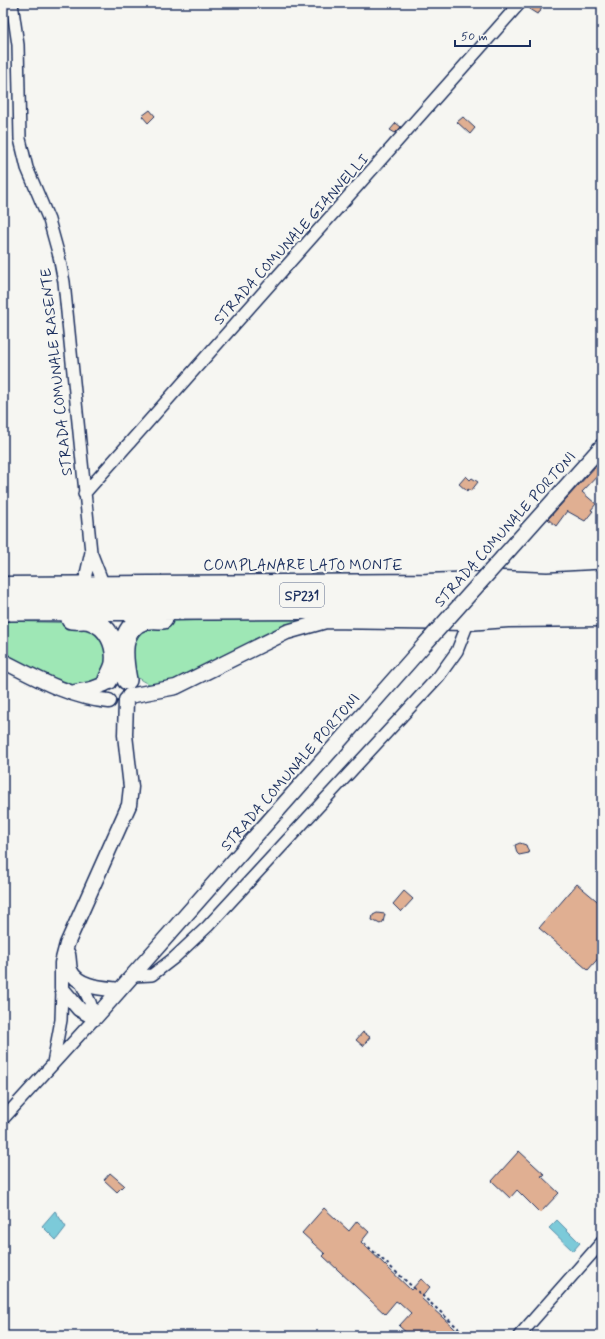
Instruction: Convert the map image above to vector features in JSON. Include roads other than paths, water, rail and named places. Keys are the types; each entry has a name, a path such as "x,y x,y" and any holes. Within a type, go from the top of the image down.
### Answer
{"highway":[{"name":"SP231","path":"3,597 602,592"},
{"name":"SP231","path":"3,612 244,609 602,608"},
{"path":"128,690 123,650 127,635 135,625 145,620 219,617 244,609"},
{"path":"3,612 20,619 90,620 104,627 111,638 115,651 114,664 107,682"}],"street":[{"name":"STRADA COMUNALE RASENTE","path":"12,3 18,45 20,139 27,168 49,220 59,256 64,282 91,552"},
{"name":"STRADA COMUNALE GIANNELLI","path":"84,494 520,3"},
{"name":"STRADA COMUNALE PORTONI","path":"3,1119 133,976 425,644 602,446"},
{"path":"84,583 91,552"},
{"path":"91,552 103,583"},
{"name":"COMPLANARE LATO MONTE","path":"3,584 419,581 502,578 547,580 602,577"},
{"path":"128,690 157,692 176,687 287,632 317,623 334,620 468,623 508,620 602,619"},
{"path":"133,976 152,975 174,958 218,916 439,676 457,651 468,623"},
{"path":"3,661 53,686 98,700 119,703 128,690"},
{"path":"53,1064 61,1020 62,963 67,944 128,805 131,787 125,735 128,690 119,677 115,677 92,689 73,692"},
{"path":"107,682 105,695 111,701 125,735"},
{"path":"67,944 70,970 80,982 90,1002 95,1018"},
{"path":"80,982 98,987 120,990"},
{"path":"62,989 79,1009 95,1018"},
{"path":"519,1336 602,1242"}],"water":[{"path":"55,1211 66,1227 56,1240 42,1226"},
{"path":"557,1220 580,1243 573,1251 549,1228"}]}
